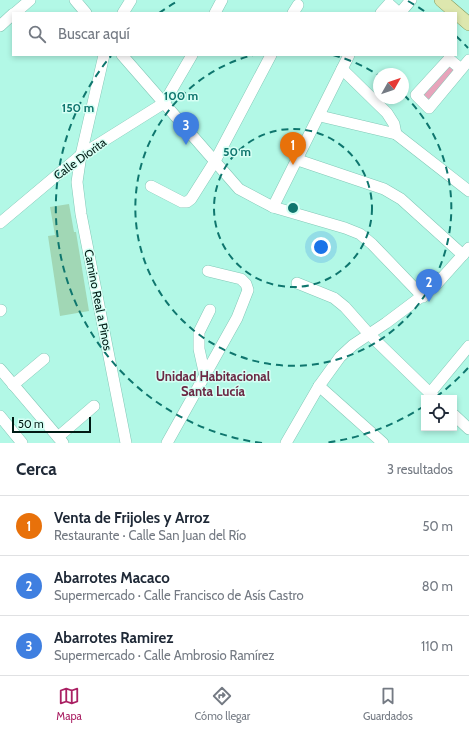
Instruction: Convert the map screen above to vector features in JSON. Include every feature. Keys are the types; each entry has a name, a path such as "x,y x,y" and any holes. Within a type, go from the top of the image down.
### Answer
{"main road":[{"path":"441,0 455,12"},
{"path":"457,14 469,24"}],"street":[{"path":"16,12 30,0"},
{"path":"75,0 85,12"},
{"path":"124,12 131,0"},
{"path":"216,12 222,0"},
{"path":"400,12 411,0"},
{"path":"382,12 389,4 398,12"},
{"path":"0,26 12,16"},
{"name":"Camino Real a Pinos","path":"104,56 81,155 77,182 81,214 126,443"},
{"path":"123,56 239,189 273,207 345,228 360,234 372,244 423,297"},
{"path":"164,103 191,56"},
{"path":"151,186 182,202 187,202 191,199 215,161 270,56"},
{"path":"273,207 298,160 348,56"},
{"path":"461,69 469,60"},
{"path":"342,69 387,113 394,124 396,134"},
{"name":"Calle Diorita","path":"0,223 81,155 164,103"},
{"path":"320,116 396,134 469,191"},
{"path":"288,442 319,386 340,357 353,344 423,297 434,287 466,251 401,199 384,189 298,160"},
{"path":"167,443 237,318 248,290 246,284 241,279 208,271"},
{"path":"297,282 334,298 345,307 369,334 432,395 469,346"},
{"path":"205,376 200,349 199,332 210,310"},
{"path":"13,385 44,359"},
{"path":"0,369 61,440 94,406"},
{"path":"319,386 383,443"},
{"path":"0,416 22,443"},
{"path":"457,418 469,429"}],"shaded area":[{"path":"449,60 459,69 429,106 418,94"}],"building":[{"path":"69,204 74,232 76,232 89,311 60,316 48,236 55,235 50,207"}],"place":[{"name":"Abarrotes Ramirez","path":"186,145"},
{"name":"Venta de Frijoles y Arroz","path":"293,165"},
{"name":"Abarrotes Macaco","path":"429,302"}],"district":[{"name":"Unidad Habitacional Santa Lucía","path":"213,384"}]}
